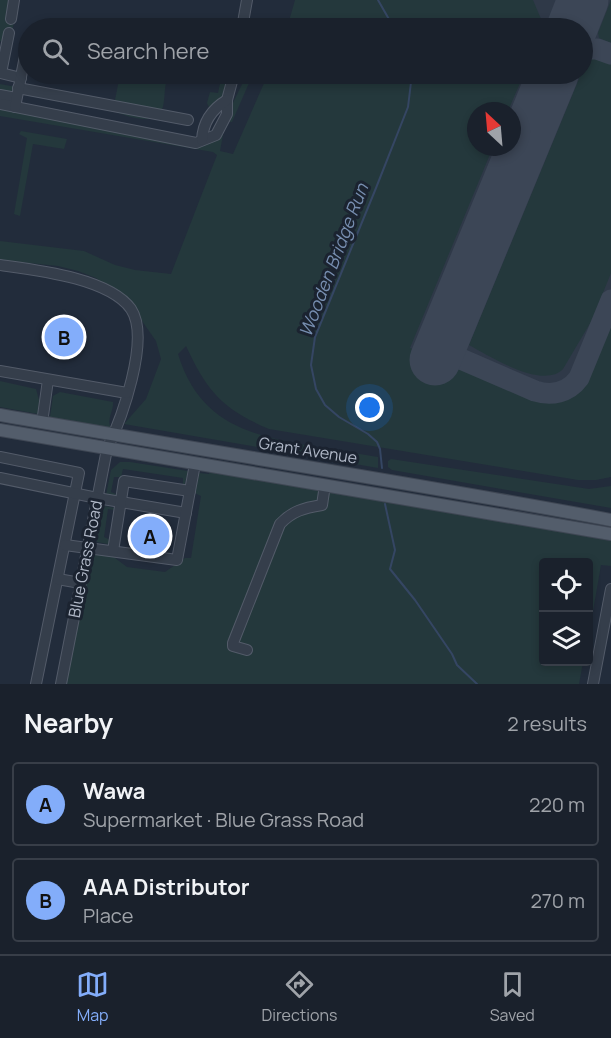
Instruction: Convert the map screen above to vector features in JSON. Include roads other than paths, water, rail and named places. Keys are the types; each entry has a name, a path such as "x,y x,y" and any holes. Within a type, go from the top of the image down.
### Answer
{"main road":[{"name":"Grant Avenue","path":"0,415 417,484 611,520"},
{"name":"Grant Avenue","path":"0,430 611,534"}],"street":[{"path":"11,19 14,0"},
{"path":"244,18 247,0"},
{"path":"9,33 1,73 17,93 155,135 196,143 216,135 227,114 232,84"},
{"path":"0,104 17,93 19,84"},
{"path":"0,95 17,93 188,120"},
{"path":"155,135 158,114"},
{"name":"Blue Grass Road","path":"0,265 48,272 102,286 130,307 137,320 138,338 135,364 107,449 61,684"},
{"path":"0,371 127,393"},
{"path":"42,423 48,380"},
{"path":"36,684 76,494 79,473 4,458 3,479 76,494 96,498 186,513"},
{"path":"65,545 177,560 195,464"},
{"path":"113,551 124,481 190,491"},
{"path":"247,650 233,646 232,643 280,524 288,515 296,511 322,505 325,485"},
{"path":"58,579 80,583"},
{"path":"593,684 611,589"}],"waterway":[{"name":"Wooden Bridge Run","path":"378,0 388,18"},
{"name":"Wooden Bridge Run","path":"382,468 377,442 325,405 316,389 311,365 315,337 408,107 411,84"},
{"name":"Wooden Bridge Run","path":"385,504 395,550 390,569 415,600 457,665 477,684"}],"place":[{"name":"AAA Distributor","path":"64,337"},
{"name":"Wawa","path":"150,536"}]}
